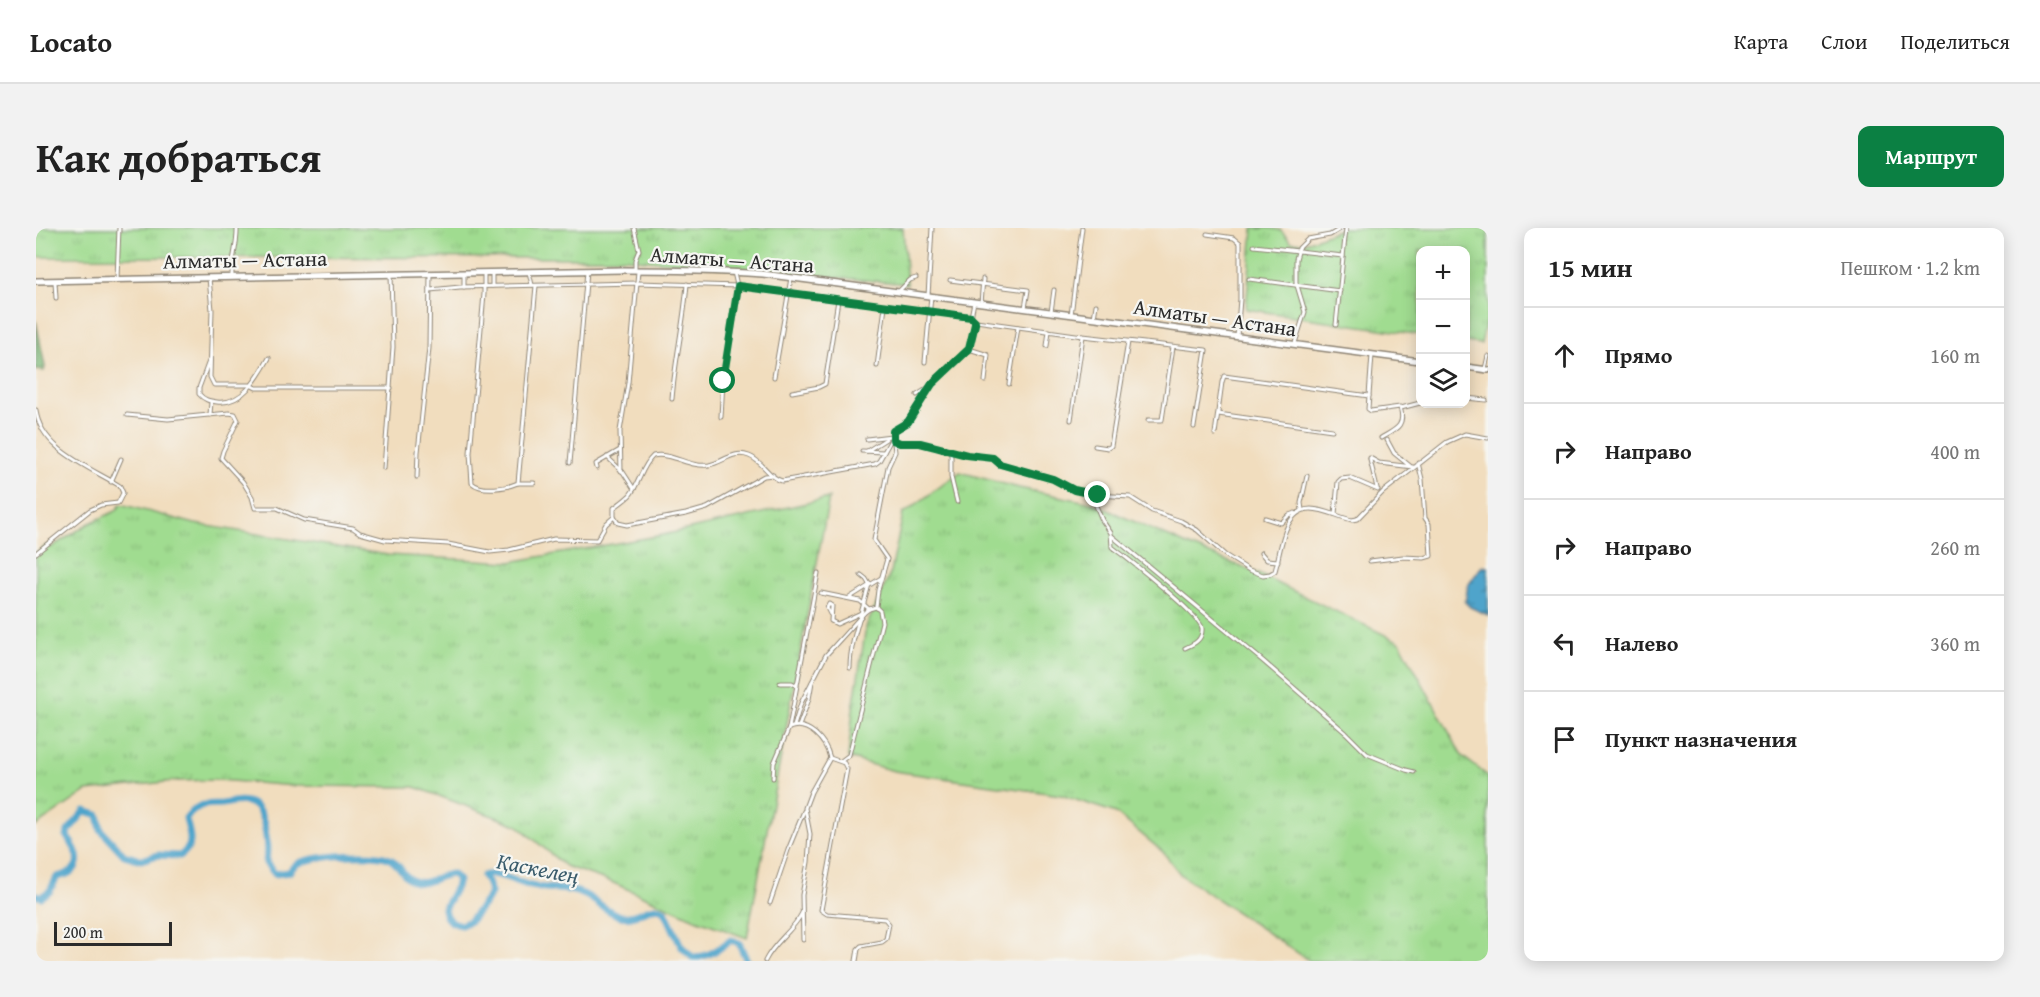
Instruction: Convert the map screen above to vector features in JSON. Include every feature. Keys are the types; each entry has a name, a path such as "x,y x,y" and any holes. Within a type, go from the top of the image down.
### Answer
{"highway":[{"name":"Алматы — Астана","path":"36,281 637,270 734,272 1416,360"},
{"path":"1470,368 1487,370"}],"street":[{"path":"117,279 119,228"},
{"path":"232,277 231,264 237,228"},
{"path":"621,471 621,426 628,383 638,283 635,260 639,250 634,228"},
{"path":"925,362 930,313 932,228"},
{"path":"1071,315 1082,228"},
{"path":"1294,345 1305,312 1296,286 1297,252 1301,244 1308,239 1330,235 1344,228 1336,325"},
{"path":"1207,234 1234,238 1240,243 1237,337"},
{"path":"1254,246 1343,256"},
{"path":"570,463 587,271"},
{"path":"492,272 492,286"},
{"path":"518,483 535,292 529,272"},
{"path":"722,417 723,381 738,286 734,272"},
{"path":"464,273 464,287"},
{"path":"484,273 470,446 470,478 476,486 481,488 534,483"},
{"path":"384,468 391,388 392,274"},
{"path":"417,477 429,348 430,274"},
{"path":"209,278 212,310 210,360 211,380 214,385 250,385 256,388 391,388"},
{"path":"774,377 791,278"},
{"path":"898,292 910,280 916,278"},
{"path":"981,303 983,279"},
{"path":"1249,279 1340,291"},
{"path":"56,280 56,298"},
{"path":"950,280 1028,290 1025,309"},
{"path":"430,290 492,286 638,283 738,286 971,317 975,321 1083,336 1206,350 1194,427"},
{"path":"672,399 674,368 683,325 687,284"},
{"path":"1051,312 1054,290"},
{"path":"792,392 823,387 825,384 838,300"},
{"path":"971,317 974,302"},
{"path":"1094,318 1096,305"},
{"path":"878,366 885,307"},
{"path":"876,607 881,578 887,561 874,540 888,467 895,452 893,431 908,422 938,377 969,349 975,321"},
{"path":"1009,384 1018,326"},
{"path":"1047,346 1049,331"},
{"path":"1071,420 1083,336"},
{"path":"1095,446 1109,448 1111,446 1128,342"},
{"path":"1148,420 1161,420 1171,351 1174,346"},
{"path":"969,349 988,355 985,381"},
{"path":"1372,355 1369,411 1416,404"},
{"path":"1487,370 1488,356"},
{"path":"210,360 205,369 199,392 201,398 225,403 234,401 246,391 269,358"},
{"path":"1215,434 1222,378 1227,376 1369,396"},
{"path":"917,394 930,387"},
{"path":"1470,398 1486,400"},
{"path":"210,415 211,401"},
{"path":"1381,438 1402,423 1401,408"},
{"path":"36,410 40,426 51,441 73,459 120,486 123,493 118,503 101,505 90,510 36,553"},
{"path":"127,415 168,419 229,413 237,416 238,420 222,458 243,482 257,509 277,508 304,520 353,528 385,540 448,544 490,552 509,550 554,539 597,540 606,524 614,517"},
{"path":"1218,414 1332,430"},
{"path":"1265,518 1281,523 1289,515 1313,509 1357,519 1379,492 1411,466 1458,436 1473,435 1488,438"},
{"path":"867,451 887,438"},
{"path":"773,476 764,476 715,505 695,512 627,525 618,523 614,517 613,512 616,506 628,497 648,460 656,455 705,465 733,454 746,455 758,460 773,476 782,481 875,464 893,438"},
{"path":"867,439 893,438 900,443 920,443 951,452 993,458 1000,464 1053,479 1074,490 1091,494 1130,497 1152,511 1181,521 1197,530 1225,555 1263,575 1272,573 1290,521 1297,513"},
{"path":"1387,440 1394,453 1411,466"},
{"path":"597,468 596,464 620,450"},
{"path":"862,451 884,452"},
{"path":"951,452 951,477 957,502"},
{"path":"608,457 634,489"},
{"path":"1379,492 1370,458 1379,463 1411,466"},
{"path":"111,482 122,459"},
{"path":"1370,561 1431,556 1429,524 1425,518 1422,479 1418,463"},
{"path":"1302,510 1300,503 1307,476"},
{"path":"1335,515 1339,480 1350,478 1379,492"},
{"path":"1091,494 1112,536 1263,661 1367,754 1414,772"},
{"path":"1112,536 1112,547 1190,610 1200,624 1202,631 1200,638 1185,648"},
{"path":"1261,553 1267,560 1278,561"},
{"path":"772,778 774,763 789,728 818,573"},
{"path":"850,668 859,618 865,604 869,584 867,579 861,575"},
{"path":"849,598 881,578"},
{"path":"821,592 860,601 869,609"},
{"path":"797,726 801,703 826,655 859,618 869,609 876,607"},
{"path":"841,761 849,756 879,639 882,618 876,607"},
{"path":"830,614 831,621 837,624 861,613"},
{"path":"797,726 803,720 813,681"},
{"path":"780,684 792,683 797,686"},
{"path":"803,720 807,728"},
{"path":"789,728 797,726 815,733 830,758 846,765 821,910 827,914 885,919 889,924 886,939 882,942 861,946 858,949 856,961"},
{"path":"770,903 811,792 830,758"},
{"path":"803,940 802,895 810,834 805,810"},
{"path":"765,961 797,922 803,911"}],"green space":[{"path":"36,228 903,228 907,284 625,258 36,257"},
{"path":"1343,228 1488,228 1488,312 1481,344 1470,343 1470,246 1416,246 1416,334 1246,309 1253,229 1280,230 1291,242 1304,243"},
{"path":"36,321 45,367 44,371 36,370"},
{"path":"960,472 1019,488 1092,503 1252,571 1400,642 1462,756 1488,776 1488,961 1310,961 1181,875 1163,852 1116,813 1061,795 894,771 848,758 866,627 891,572 903,514"},
{"path":"829,498 747,938 693,918 609,881 565,866 517,825 415,787 295,786 218,780 174,781 87,791 36,826 36,553 47,545 50,548 88,524 116,511 121,504 195,524 388,555 510,562 663,535"}],"water":[{"path":"1482,566 1488,567 1488,615 1470,607 1465,602 1468,585"}],"waterway":[{"name":"Қаскелең","path":"36,895 41,897 50,891 57,877 66,875 76,867 77,856 67,837 68,831 85,811 98,815 101,830 124,855 141,860 158,855 180,856 185,852 190,843 186,818 195,809 206,805 243,801 256,807 260,813 265,830 266,863 275,874 289,872 295,865 313,859 357,855 390,859 410,879 418,882 453,874 458,880 444,909 449,920 461,925 470,921 491,894 483,876 500,876 531,886 579,892 621,916 626,917 659,908 665,911 681,946 692,957 718,950 731,940 739,943 747,961"}],"route":[{"path":"723,381 738,286 971,317 975,324 969,349 932,384 908,422 893,431 893,440 900,443 920,443 946,451 993,458 1000,464 1053,479 1074,490 1098,495"}]}
